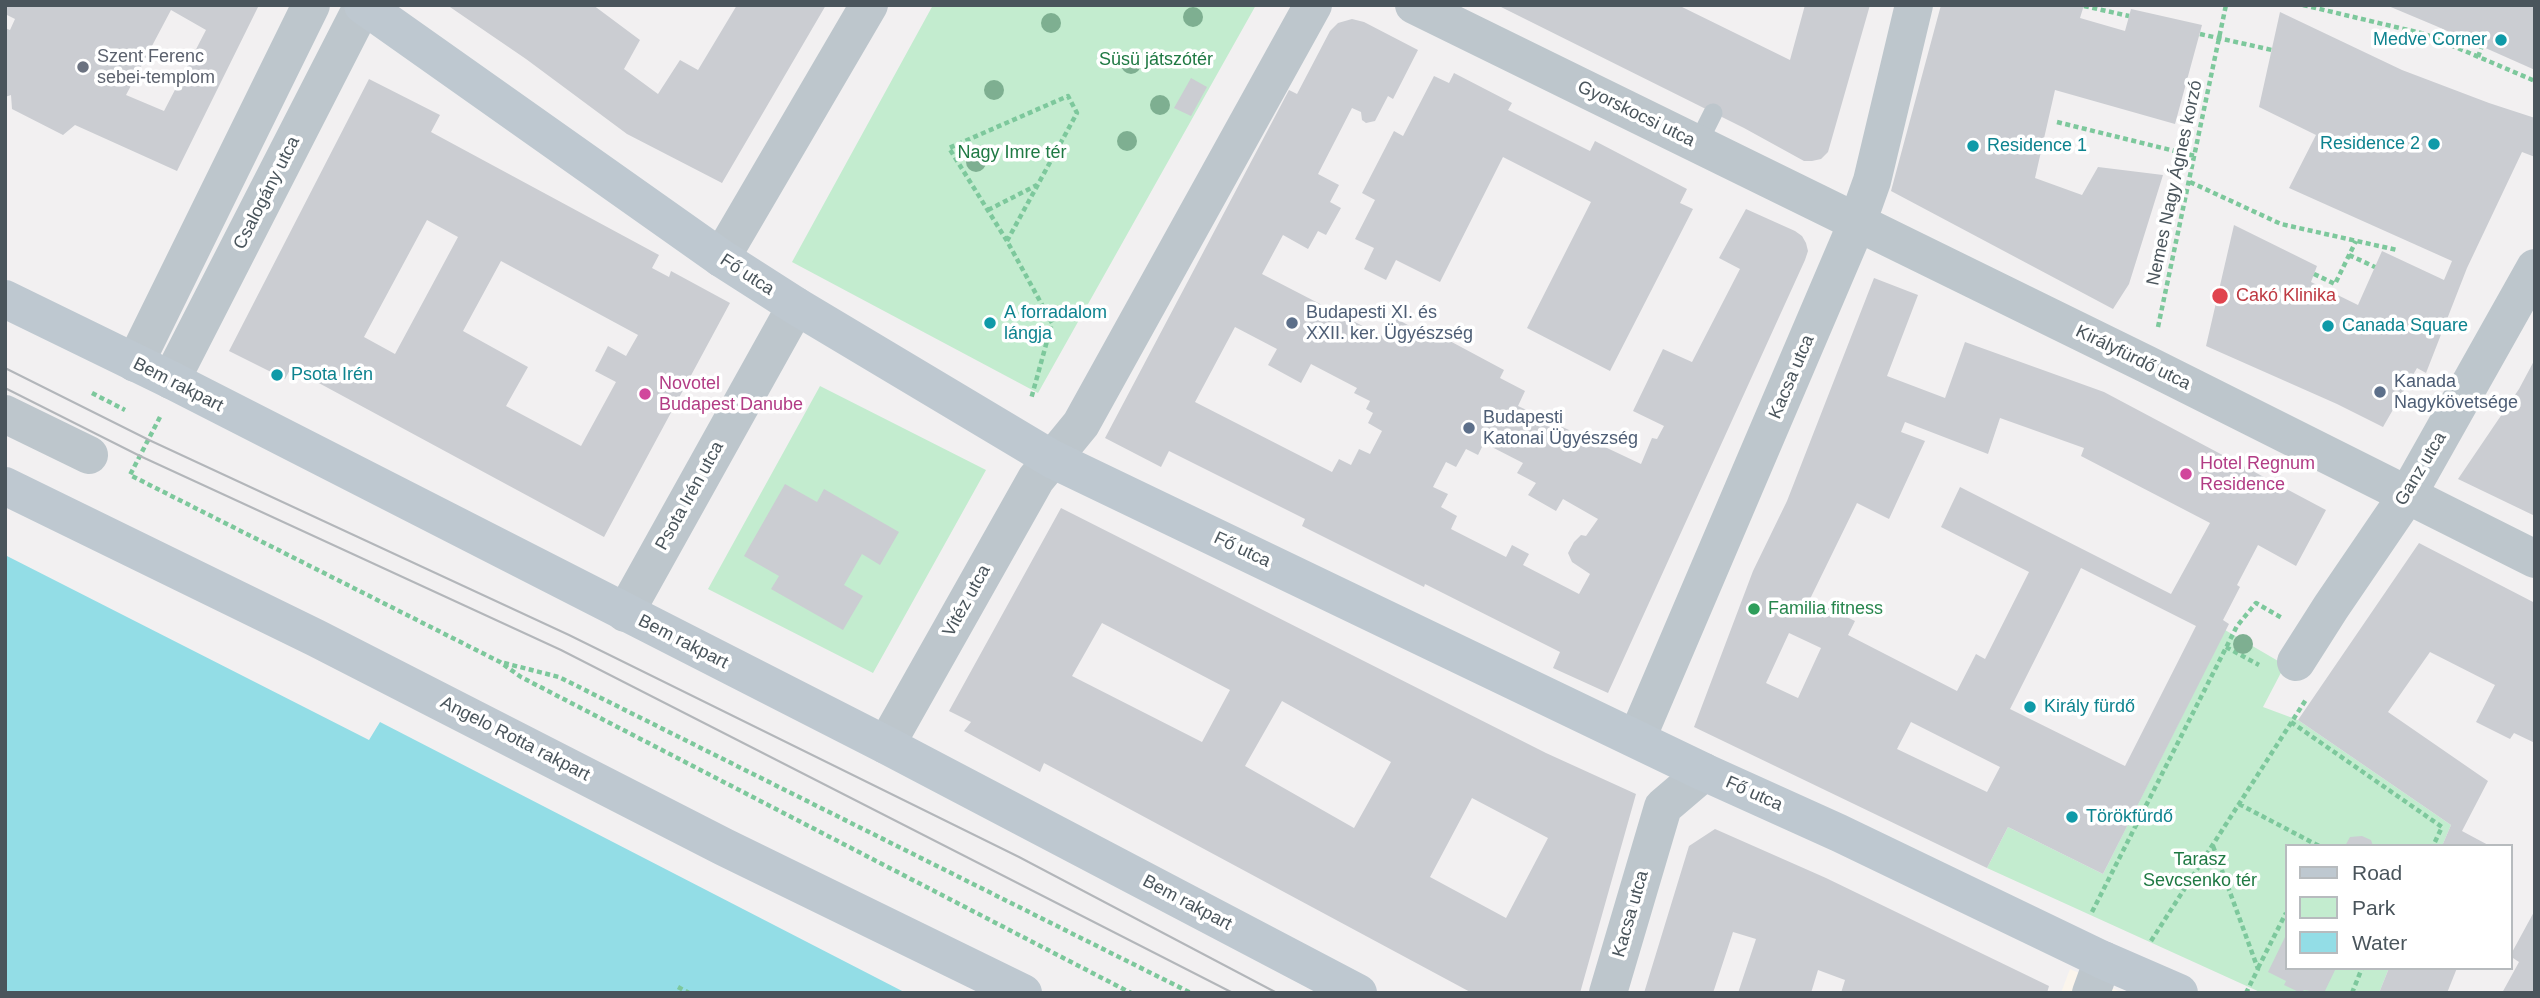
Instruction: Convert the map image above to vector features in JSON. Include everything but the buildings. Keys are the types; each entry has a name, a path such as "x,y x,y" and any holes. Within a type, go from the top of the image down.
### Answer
{"street":[{"path":"135,363 311,5"},
{"name":"Fő utca","path":"363,5 721,258 1052,459 1704,772 1839,832 2097,976 2179,993"},
{"name":"Csalogány utca","path":"167,396 363,5"},
{"path":"721,258 869,5"},
{"path":"1052,459 1081,424 1313,5"},
{"name":"Gyorskocsi utca","path":"1414,5 1705,129 1857,223"},
{"name":"Kacsa utca","path":"1637,738 1857,223 1872,181 1914,5"},
{"name":"Királyfürdő utca","path":"1857,223 2535,559"},
{"name":"Ganz utca","path":"2302,679 2325,616 2408,494 2535,268"},
{"name":"Bem rakpart","path":"5,299 135,363 167,396 625,613 886,745 1358,993"},
{"name":"Psota Irén utca","path":"625,613 796,306"},
{"path":"5,414 89,455"},
{"name":"Vitéz utca","path":"886,745 1036,479 1052,459"},
{"name":"Angelo Rotta rakpart","path":"5,486 316,638 724,847 1023,993"},
{"name":"Kacsa utca","path":"1608,993 1663,807 1704,772"}],"path":[{"name":"Nemes Nagy Ágnes korzó","path":"2146,364 2162,317 2226,5"},
{"path":"2303,5 2425,34 2535,81"},
{"path":"2084,6 2129,16"},
{"path":"2200,34 2272,50"},
{"path":"2478,57 2482,46"},
{"path":"1007,241 1077,113 1068,96 949,148 1007,241 1052,323 1031,399"},
{"path":"2057,122 2195,156"},
{"path":"2190,182 2281,224 2398,250"},
{"path":"988,210 1038,185"},
{"path":"2314,274 2335,284 2356,240"},
{"path":"2349,255 2375,267"},
{"path":"92,393 125,410"},
{"path":"167,396 130,475 500,662 521,677 1131,993"},
{"path":"2088,919 2237,626"},
{"path":"500,662 559,677 1191,993"},
{"path":"2147,948 2291,722 2302,679"},
{"path":"2291,722 2442,827 2434,844"},
{"path":"2239,804 2315,844"},
{"path":"2213,845 2258,969"},
{"path":"2246,993 2284,917"},
{"path":"2352,993 2361,970"},
{"path":"678,987 689,993"}],"shaded area":[{"path":"2070,969 2123,993 2061,993"}],"green space":[{"name":"Nagy Imre tér","path":"933,5 1256,5 1038,393 792,262"},
{"path":"820,386 986,470 873,673 708,589"},
{"name":"Tarasz Sevcsenko tér","path":"2225,630 2285,665 2263,707 2298,720 2451,825 2443,844 2284,844 2284,970 2388,970 2379,993 2262,993 1987,868 2008,827 2103,874"}],"water":[{"path":"5,555 369,740 380,722 906,993 5,993"}],"tram line":[{"path":"5,368 149,440 569,635 1019,857 1277,993"},
{"path":"5,388 140,456 561,650 1233,993"}],"place":[{"name":"Medve Corner","path":"2501,40"},
{"name":"Szent Ferenc sebei-templom","path":"83,67"},
{"name":"Residence 2","path":"2434,144"},
{"name":"Residence 1","path":"1973,146"},
{"name":"Cakó Klinika","path":"2220,296"},
{"name":"A forradalom lángja","path":"990,323"},
{"name":"Budapesti XI. és XXII. ker. Ügyészség","path":"1292,323"},
{"name":"Canada Square","path":"2328,326"},
{"name":"Psota Irén","path":"277,375"},
{"name":"Kanada Nagykövetsége","path":"2380,392"},
{"name":"Novotel Budapest Danube","path":"645,394"},
{"name":"Budapesti Katonai Ügyészség","path":"1469,428"},
{"name":"Hotel Regnum Residence","path":"2186,474"},
{"name":"Familia fitness","path":"1754,609"},
{"name":"Király fürdő","path":"2030,707"},
{"name":"Törökfürdő","path":"2072,817"}],"park label":[{"name":"Süsü játszótér","path":"1156,60"}]}
